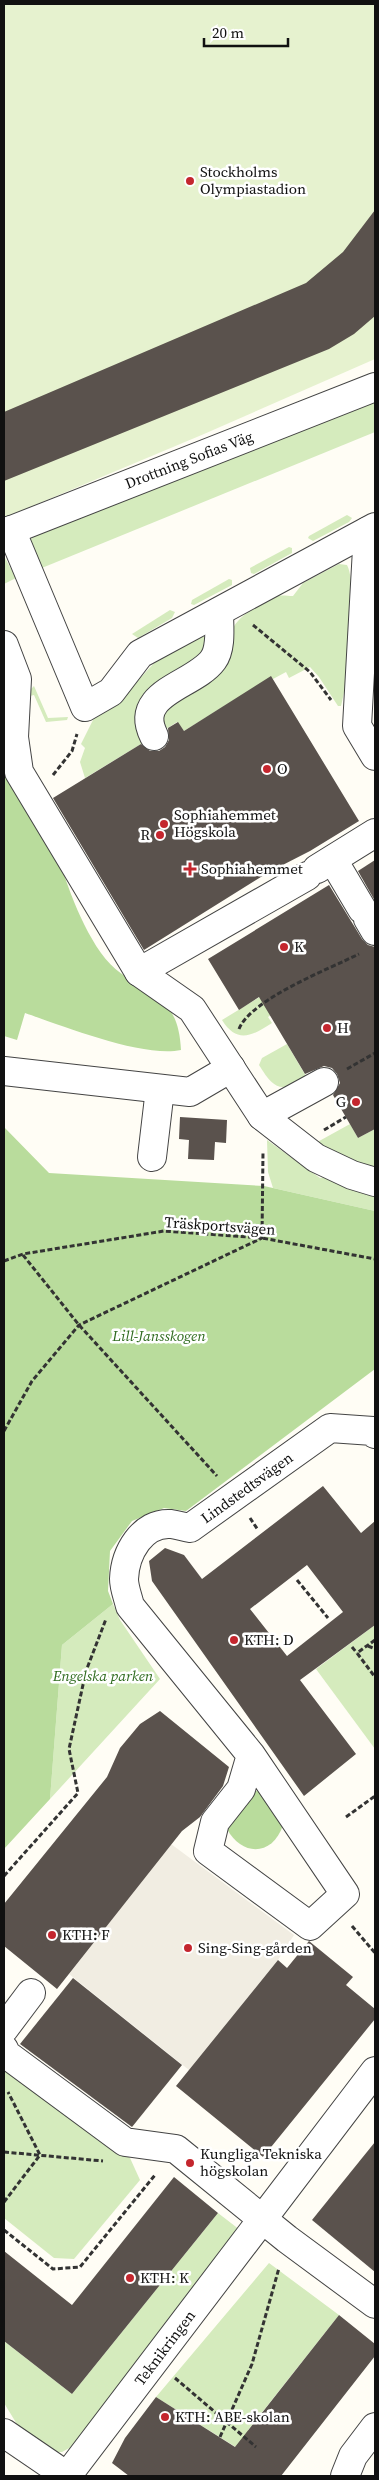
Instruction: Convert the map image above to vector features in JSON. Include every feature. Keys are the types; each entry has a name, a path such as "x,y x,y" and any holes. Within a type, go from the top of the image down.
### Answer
{"street":[{"name":"Drottning Sofias Väg","path":"8,532 375,387"},
{"path":"8,532 85,707 111,692 140,654 371,529"},
{"path":"371,529 357,726 375,756"},
{"path":"154,736 149,726 150,714 154,703 164,693 203,670 214,659 226,608"},
{"path":"4,645 17,679 14,737 19,772 139,972 192,1009 262,1116 316,1158 375,1182"},
{"path":"139,972 319,868 375,833"},
{"path":"319,868 368,927"},
{"path":"4,1071 190,1092 230,1068"},
{"path":"262,1116 324,1082"},
{"path":"152,1157 160,1089"},
{"name":"Lindstedtsvägen","path":"251,1755 241,1789 215,1822 208,1851 310,1926 345,1894 251,1755 130,1606 124,1581 127,1559 136,1541 153,1527 171,1524 190,1528 330,1428 372,1431 375,1434"},
{"path":"4,2029 31,1993"},
{"path":"4,2049 6,2054 125,2142 176,2149 262,2219 375,2304"},
{"name":"Teknikringen","path":"67,2476 375,2071"},
{"path":"345,2476 353,2456 375,2427"},
{"path":"4,2432 67,2476"}],"path":[{"path":"226,608 310,672 341,715 357,726"},
{"path":"30,791 56,774 72,751 85,707"},
{"path":"230,1068 240,1027 251,1012 368,927"},
{"path":"4,1431 32,1381 79,1325 262,1238 264,1186 262,1116"},
{"name":"Träskportsvägen","path":"4,1261 23,1254 164,1231 262,1238 375,1259"},
{"path":"23,1254 79,1325 209,1467"},
{"path":"297,1580 328,1618"},
{"path":"4,1876 78,1793 69,1749 86,1671 107,1616 130,1606"},
{"path":"357,1653 375,1640"},
{"path":"368,1646 375,1649"},
{"path":"352,1647 375,1677"},
{"path":"346,1817 375,1796"},
{"path":"360,1932 375,1953"},
{"path":"8,2090 40,2155"},
{"path":"4,2230 53,2269 80,2267 176,2149"},
{"path":"4,2152 106,2161"},
{"path":"4,2202 40,2155"},
{"path":"220,2437 228,2423 252,2364 288,2239"},
{"path":"179,2382 256,2447"}],"green space":[{"name":"Stockholms Olympiastadion","path":"4,4 375,4 375,359 204,434 4,518"},
{"path":"375,396 375,432 32,572 28,545 34,534"},
{"path":"347,515 352,518 349,522 313,541 308,538 309,536"},
{"path":"289,547 292,548 292,553 254,574 251,573 250,568"},
{"path":"4,556 16,578 4,584"},
{"path":"339,564 347,565 352,592 349,656 341,706 338,706 310,667 289,678 286,672 273,679 271,677 184,731 177,722 163,731 163,709 245,614 271,598 293,596 303,583"},
{"path":"229,579 232,580 232,585 194,605 191,604 192,600"},
{"path":"170,610 175,612 172,618 138,638 132,634"},
{"path":"207,636 208,648 146,741 85,778 80,762 85,748 81,744 94,718 106,708 118,702 156,661 195,638"},
{"path":"34,686 48,718 68,717 67,720 46,722 34,695 30,696 29,691"},
{"path":"4,690 65,878 84,925 101,953 113,967 151,992 171,1012 178,1028 181,1050 165,1051 125,1045 81,1033 25,1013 17,1040 4,1036"},
{"path":"276,987 287,1005 268,1017 272,1023 265,1028 251,1034 239,1035 228,1028 222,1020"},
{"path":"287,1044 307,1078 285,1087 274,1084 259,1065 262,1058"},
{"path":"350,1124 358,1138 375,1129 375,1175 312,1145"},
{"name":"Lill-Jansskogen","path":"4,1127 49,1173 264,1186 375,1211 375,1369 186,1511 164,1508 132,1521 110,1551 108,1591 113,1604 62,1645 50,1799 4,1849"},
{"path":"267,1140 320,1178 331,1176 375,1191 375,1211 273,1188 268,1172"},
{"name":"Engelska parken","path":"113,1604 120,1620 160,1679 50,1799 62,1645"},
{"path":"375,1625 375,1749 316,1669"},
{"path":"257,1791 265,1794 283,1825 272,1843 257,1849 241,1845 227,1829 246,1793"},
{"path":"4,2066 130,2158 140,2180 74,2259 54,2258 4,2218"},
{"path":"218,2213 240,2230 73,2446 62,2452 56,2452 23,2434 4,2403 4,2341 72,2394"},
{"path":"269,2263 339,2315 248,2430 250,2456 156,2397"}],"shaded area":[{"name":"Sing-Sing-gården","path":"171,1844 294,1935 278,1960 189,2070 69,1974"}],"building":[{"path":"375,210 375,316 354,334 329,349 4,481 4,412 306,283 343,252"},
{"path":"271,676 359,821 310,851 269,872 144,950 53,798 141,744 150,751 159,751 165,747 169,740 168,728 178,722 184,731"},
{"path":"375,860 375,901 358,871"},
{"path":"329,885 362,939 368,945 375,947 375,1129 358,1138 333,1095 340,1083 337,1074 332,1068 324,1066 305,1074 259,997 239,1010 208,959"},
{"path":"180,1117 227,1120 226,1143 215,1142 214,1160 188,1159 189,1140 179,1139"},
{"name":"KTH: D","path":"323,1486 361,1533 375,1521 375,1625 300,1680 356,1754 304,1796 152,1581 149,1561 165,1548 184,1555 202,1579","holes":["307,1565 343,1612 287,1656 250,1609"]},
{"path":"160,1711 229,1767 223,1786 200,1817 182,1831 57,1989 4,1946 4,1904 107,1777 120,1748 140,1724"},
{"path":"309,1941 353,1977 346,1985 375,2009 375,2019 263,2157 176,2086 278,1960 287,1968"},
{"path":"73,1978 182,2065 132,2127 20,2044"},
{"path":"375,2142 375,2272 312,2220"},
{"name":"KTH: K","path":"174,2177 218,2213 72,2394 4,2341 4,2251 72,2305"},
{"path":"339,2315 375,2344 375,2356 281,2476 129,2476 112,2463 125,2438 156,2397 235,2447"}],"place":[{"name":"Stockholms Olympiastadion","path":"190,181"},
{"name":"O","path":"267,769"},
{"name":"Sophiahemmet Högskola","path":"164,824"},
{"name":"R","path":"160,835"},
{"name":"Sophiahemmet","path":"190,869"},
{"name":"K","path":"284,947"},
{"name":"H","path":"327,1028"},
{"name":"G","path":"356,1102"},
{"name":"KTH: D","path":"234,1640"},
{"name":"KTH: F","path":"52,1935"},
{"name":"Sing-Sing-gården","path":"188,1948"},
{"name":"Kungliga Tekniska högskolan","path":"190,2163"},
{"name":"KTH: K","path":"130,2278"},
{"name":"KTH: ABE-skolan","path":"165,2417"}]}
